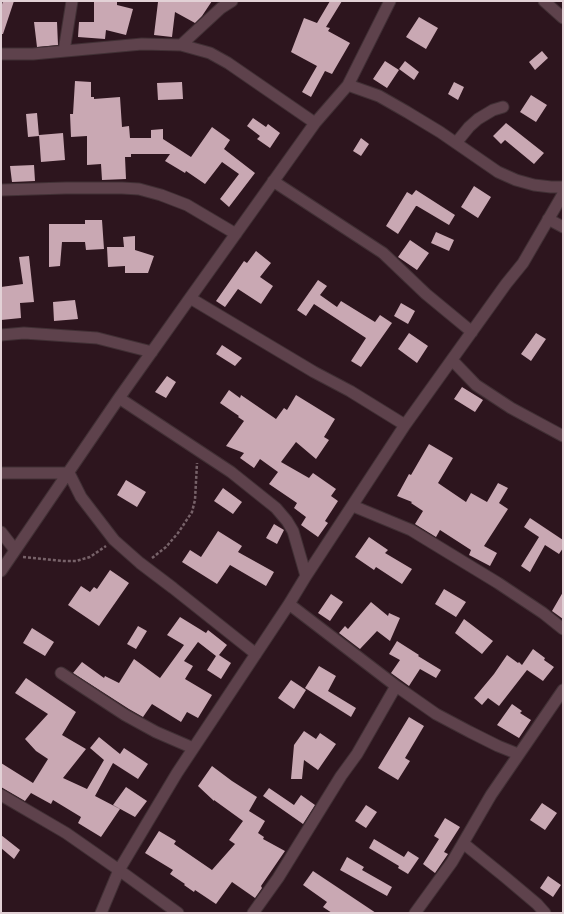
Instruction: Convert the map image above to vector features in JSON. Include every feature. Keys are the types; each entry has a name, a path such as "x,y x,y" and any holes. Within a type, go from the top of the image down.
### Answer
{"street":[{"path":"64,51 72,1"},
{"path":"181,45 221,8 232,1"},
{"path":"1,571 152,352 315,122 348,85 390,1"},
{"path":"544,1 563,18"},
{"path":"1,54 33,54 142,44 181,45 210,53 228,63 315,122"},
{"path":"348,85 379,96 440,132 498,172 516,180 534,185 563,187"},
{"path":"456,143 469,127 478,119 493,110 503,107"},
{"path":"273,181 382,253 426,294 472,332"},
{"path":"1,190 66,188 139,189 161,195 187,205 236,234"},
{"path":"100,913 119,870 157,804 193,748 289,604 405,425 506,284 523,263 563,194"},
{"path":"548,219 563,227"},
{"path":"190,298 314,372 350,391 405,425"},
{"path":"1,334 24,333 97,338 152,352"},
{"path":"452,360 476,385 511,408 563,436"},
{"path":"120,398 197,451 231,472 264,498 279,513 293,531 306,576"},
{"path":"1,473 69,473"},
{"path":"69,473 81,497 114,540 140,563 256,654"},
{"path":"353,506 411,530 498,583 543,613 563,630"},
{"path":"1,532 15,550"},
{"path":"289,604 396,686 436,714 498,746 518,754"},
{"path":"61,673 125,715 156,732 193,748"},
{"path":"253,913 278,878 341,776 358,754 396,686"},
{"path":"415,913 463,844 491,795 518,754 563,690"},
{"path":"1,795 66,833 178,913"},
{"path":"463,844 505,876 545,913"}],"path":[{"path":"140,563 151,558 166,547 178,533 192,512 195,506 197,482 197,451"},
{"path":"15,550 21,557 25,558 76,561 94,554 114,540"}],"building":[{"path":"3,1 14,1 3,34 1,34 1,8"},
{"path":"94,1 117,1 117,5 133,9 126,35 106,30 105,39 78,37 79,22 94,22"},
{"path":"156,1 212,1 202,16 195,23 175,12 172,37 154,35 158,2"},
{"path":"330,1 342,1 326,27 330,28 328,31 350,43 332,74 325,71 311,97 302,92 317,66 291,52 304,18 317,23"},
{"path":"419,17 438,28 426,49 406,37"},
{"path":"34,22 57,22 58,45 37,47"},
{"path":"542,51 548,58 535,70 529,62"},
{"path":"385,61 399,70 387,88 373,79"},
{"path":"405,61 419,72 414,80 399,69"},
{"path":"75,81 91,82 91,97 94,97 94,99 120,97 122,127 129,126 130,138 151,138 151,130 163,129 163,139 191,157 212,127 230,140 224,149 255,173 229,207 220,199 239,174 222,162 205,184 186,171 185,173 165,161 170,154 131,154 131,157 125,157 126,179 102,180 101,164 87,165 87,136 71,137 70,114 73,114"},
{"path":"182,82 183,99 158,100 157,83"},
{"path":"454,82 464,87 458,100 448,94"},
{"path":"531,95 547,105 536,122 520,112"},
{"path":"37,113 39,136 28,137 26,114"},
{"path":"253,118 266,127 268,124 280,133 270,148 257,139 260,136 247,126"},
{"path":"506,123 544,153 534,164 505,140 501,144 493,136"},
{"path":"63,133 65,160 41,162 39,135"},
{"path":"361,138 369,144 361,156 353,151"},
{"path":"34,165 35,181 12,182 10,166"},
{"path":"474,186 491,197 478,218 461,207"},
{"path":"416,190 455,215 449,225 416,206 398,234 386,226 407,192 412,195"},
{"path":"85,220 102,220 104,249 86,250 85,242 62,242 60,266 49,267 49,224 85,224"},
{"path":"436,232 454,240 449,251 431,243"},
{"path":"135,236 135,250 154,256 148,273 125,273 125,266 108,267 107,247 124,247 123,237"},
{"path":"410,240 429,253 417,270 398,257"},
{"path":"256,251 271,263 260,277 273,286 261,304 238,289 225,307 216,301 244,261 247,263"},
{"path":"29,256 34,302 20,303 21,318 1,320 1,287 23,284 19,257"},
{"path":"318,280 327,286 320,295 337,307 341,301 375,322 380,315 392,323 361,367 351,361 366,338 314,304 306,316 297,310"},
{"path":"75,300 78,319 54,321 53,302"},
{"path":"401,303 415,311 408,324 394,316"},
{"path":"409,333 428,346 417,363 398,349"},
{"path":"536,333 546,339 531,361 521,354"},
{"path":"222,345 242,358 235,366 216,354"},
{"path":"167,376 176,382 166,398 155,392"},
{"path":"462,387 483,400 475,412 454,399"},
{"path":"229,390 240,398 241,395 276,419 284,408 287,410 296,395 335,419 324,437 329,440 316,459 296,442 281,462 309,478 313,473 336,489 331,496 338,501 325,521 328,523 318,537 301,525 306,517 294,508 297,503 269,484 278,472 260,459 254,468 240,458 244,453 226,446 244,421 220,403"},
{"path":"429,444 453,458 438,483 466,502 471,493 487,502 498,483 508,488 499,503 508,509 484,546 497,553 490,566 469,555 471,550 440,530 436,537 415,524 423,511 411,503 412,502 397,496 409,474 411,475"},
{"path":"126,480 146,492 137,507 117,495"},
{"path":"223,488 242,502 233,514 214,501"},
{"path":"530,518 563,540 563,548 559,554 545,545 530,572 521,566 539,537 524,527"},
{"path":"274,524 284,530 277,544 266,538"},
{"path":"218,531 242,546 238,552 274,572 266,586 230,565 217,584 182,562 190,550 201,557"},
{"path":"369,537 388,550 385,553 412,569 402,584 376,567 374,570 355,557"},
{"path":"110,570 129,583 99,626 68,605 81,586 90,592 94,587 97,589"},
{"path":"444,589 466,602 456,617 435,604"},
{"path":"563,592 563,619 552,611"},
{"path":"331,594 343,602 330,621 318,613"},
{"path":"371,602 388,616 389,613 400,618 390,641 377,631 360,649 339,633 345,626 348,629"},
{"path":"180,617 206,633 208,630 227,645 219,655 231,663 221,679 207,670 216,656 198,642 184,661 193,666 185,679 212,695 198,718 187,712 181,722 152,704 143,717 73,673 82,662 104,678 105,676 119,683 134,659 160,678 184,645 167,635"},
{"path":"464,619 493,641 482,654 455,633"},
{"path":"138,626 147,631 136,649 127,644"},
{"path":"32,628 54,642 45,656 23,643"},
{"path":"397,641 441,670 436,678 420,669 409,686 391,673 400,660 389,654"},
{"path":"533,649 554,667 543,681 527,670 499,706 488,698 482,705 474,698 494,674 507,655 522,665"},
{"path":"319,666 336,676 328,691 356,708 351,717 305,688"},
{"path":"26,678 76,712 62,735 86,749 63,778 87,789 104,760 90,748 99,737 120,754 124,748 148,764 138,779 113,763 95,796 120,809 101,837 78,823 81,817 53,800 51,804 31,793 25,801 1,787 1,763 33,783 48,759 36,751 25,739 48,714 15,693"},
{"path":"291,680 306,690 294,709 278,698"},
{"path":"512,704 522,711 520,713 531,720 519,738 497,725"},
{"path":"409,717 424,726 405,758 410,761 398,780 378,768"},
{"path":"304,731 316,739 320,733 336,744 318,770 304,760 302,779 291,779 294,745"},
{"path":"212,766 257,797 249,811 265,821 258,833 264,837 263,839 285,851 261,886 262,888 255,898 232,882 216,904 195,890 194,892 184,885 185,884 170,874 173,870 145,853 159,831 176,841 174,844 212,870 235,844 229,840 243,821 214,801 198,786"},
{"path":"126,787 147,801 135,817 113,805"},
{"path":"269,788 294,805 301,795 315,805 303,824 263,796"},
{"path":"542,803 557,813 545,830 530,820"},
{"path":"366,805 377,812 366,828 355,821"},
{"path":"445,818 460,827 444,852 448,854 435,873 423,864 439,839 434,836"},
{"path":"1,835 20,850 14,859 1,848"},
{"path":"374,839 404,857 408,851 419,858 408,874 398,868 399,866 369,848"},
{"path":"347,857 364,867 362,870 392,887 387,896 340,870"},
{"path":"313,871 376,913 332,913 323,907 327,902 303,885"},
{"path":"548,876 561,885 553,897 540,888"}]}
